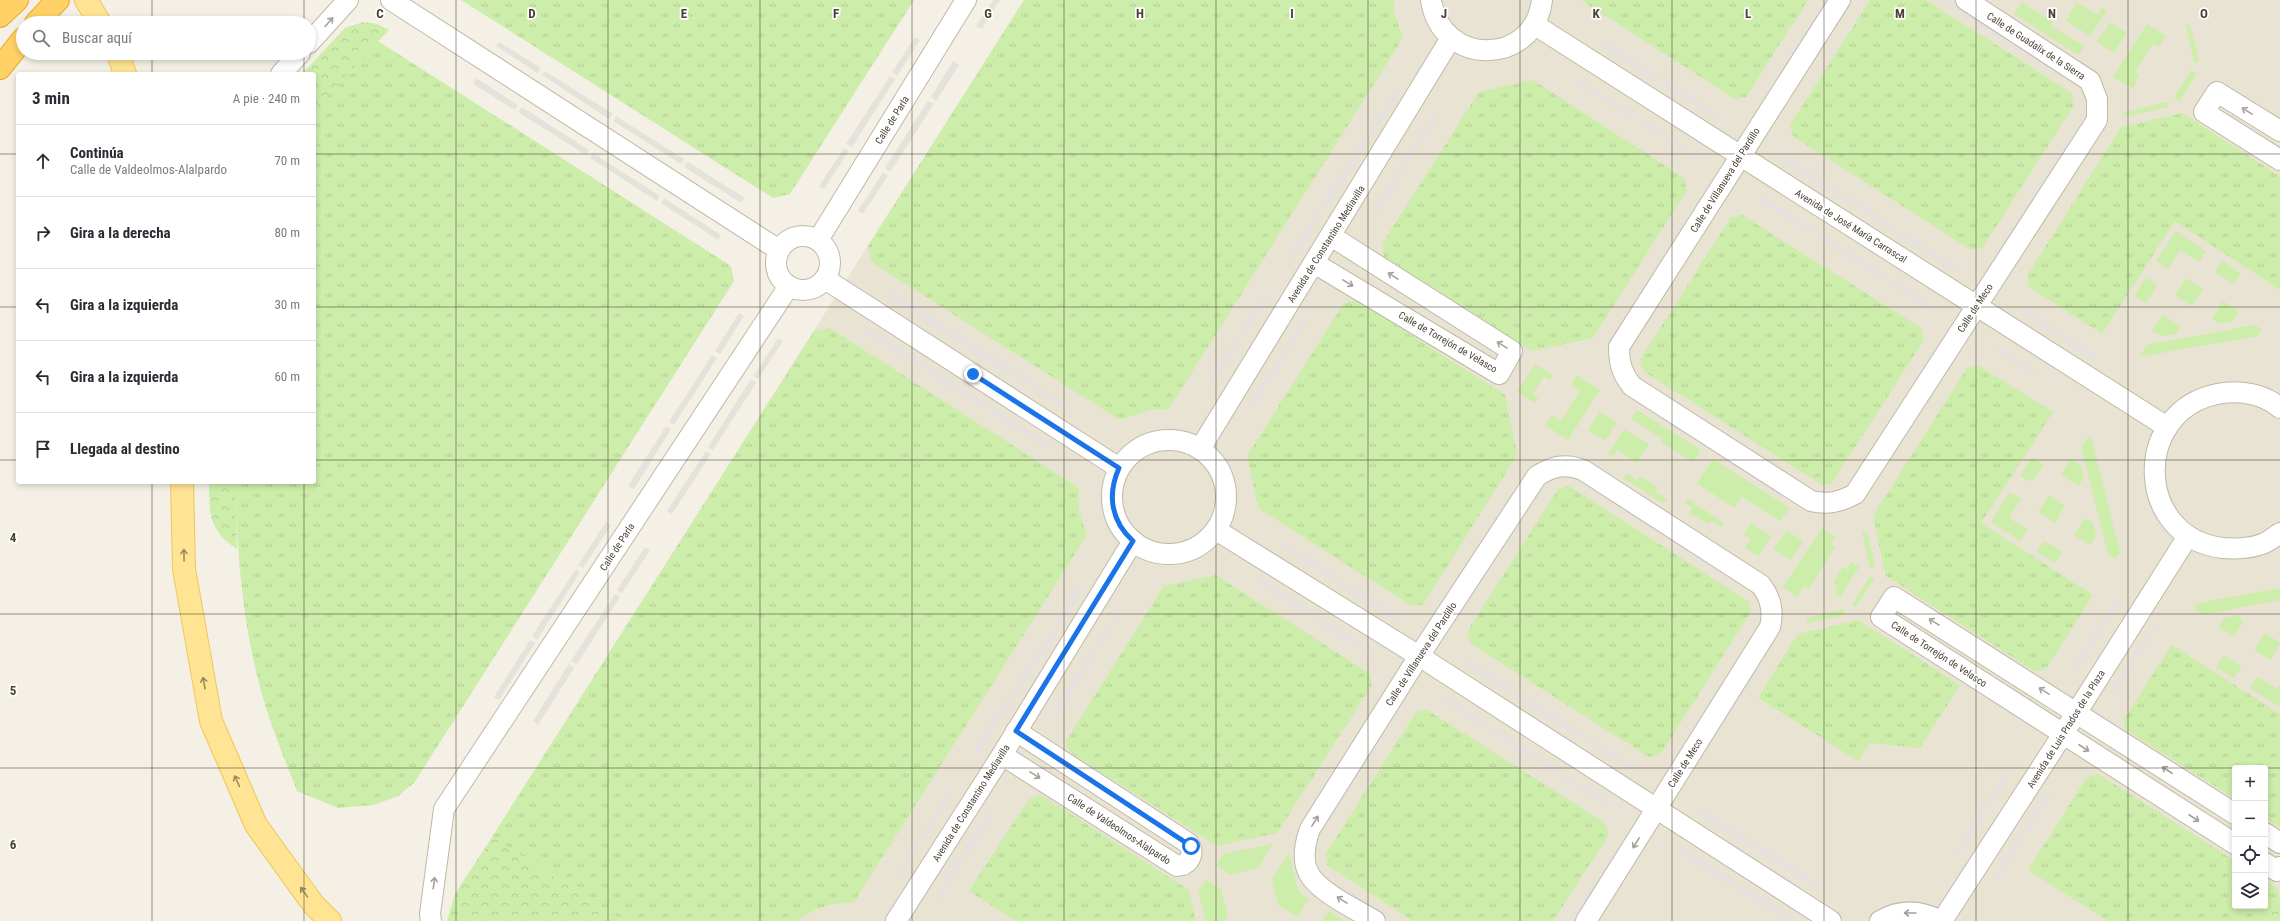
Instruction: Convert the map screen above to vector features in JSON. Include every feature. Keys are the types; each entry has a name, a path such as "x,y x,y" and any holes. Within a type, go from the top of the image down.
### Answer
{"highway":[{"path":"0,16 17,0"},
{"path":"43,16 58,0"},
{"path":"0,68 16,48"}],"main road":[{"path":"86,0 96,16"},
{"path":"121,60 125,72"},
{"path":"182,484 184,569 210,722 256,825 313,904 330,921"}],"street":[{"path":"316,35 348,0"},
{"path":"391,0 779,250"},
{"name":"Calle de Parla","path":"818,240 966,0"},
{"path":"1431,0 1433,11 1440,26 1451,38 1467,48 1486,51 1505,48 1522,39 1535,25 1541,10 1542,0"},
{"name":"Calle de Villanueva del Pardillo","path":"1834,503 1823,504 1811,501 1632,386 1624,377 1620,364 1619,347 1840,0"},
{"name":"Calle de Guadalix de la Sierra","path":"1966,0 2090,81 2097,99"},
{"name":"Avenida de José María Carrascal","path":"1535,25 2167,427"},
{"name":"Avenida de Constantino Mediavilla","path":"1200,449 1451,38"},
{"path":"283,72 294,60"},
{"path":"2280,131 2217,92 2204,112 2280,160"},
{"name":"Calle de Meco","path":"1834,503 1855,494 2097,120 2097,99"},
{"path":"804,236 818,240 826,247 830,255 831,264 825,279 810,290 802,290 789,286 779,276 776,267 779,250 786,242 794,237 804,236"},
{"name":"Calle de Torrejón de Velasco","path":"1314,262 1499,374 1512,352 1331,236"},
{"path":"825,279 1119,468"},
{"name":"Calle de Parla","path":"431,921 430,914 444,809 789,286"},
{"path":"2279,405 2255,395 2230,392 2206,397 2184,408 2167,427 2156,452 2154,465 2155,486 2162,505 2173,522 2188,536 2211,547 2237,550 2262,544 2280,534"},
{"path":"1175,440 1200,449 1218,468 1224,480 1225,506 1216,530 1196,547 1170,554 1157,553 1133,541 1120,526 1112,507 1112,487 1119,468 1127,457 1149,443 1175,440"},
{"name":"Calle de Villanueva del Pardillo","path":"1375,921 1328,891 1310,876 1304,858 1305,842 1310,829 1418,656 1537,476 1559,466 1571,466 1583,470 1761,585 1771,602"},
{"path":"1216,530 1418,656 1831,921"},
{"name":"Avenida de Luis Prados de la Plaza","path":"1941,921 2064,734 2188,536"},
{"name":"Avenida de Constantino Mediavilla","path":"896,921 1002,755 1133,541"},
{"name":"Calle de Torrejón de Velasco","path":"2232,812 2077,712 1894,597 1881,617 2232,842"},
{"name":"Calle de Meco","path":"1586,921 1770,628 1773,615 1771,602"},
{"name":"Calle de Valdeolmos-Alalpardo","path":"1002,755 1177,866 1184,865 1190,858 1192,851 1188,843 1016,731"},
{"path":"2268,835 2280,843"},
{"path":"2268,865 2277,871 2280,867"},
{"path":"1880,921 1897,914 1909,912 1926,914 1941,921"}],"shaded area":[{"path":"993,0 1000,0 982,29 976,26"},
{"path":"1024,0 2280,0 2280,921 623,921 492,837"},
{"path":"1826,0 1833,0 1767,103 1762,100"},
{"path":"1940,0 1951,0 2056,67 2052,72"},
{"path":"915,37 920,40 897,76 892,72"},
{"path":"1603,39 1659,75 1656,80 1599,45"},
{"path":"499,42 541,68 537,73 496,46"},
{"path":"953,61 959,65 936,101 931,97"},
{"path":"545,71 613,114 609,119 542,75"},
{"path":"890,76 895,79 852,147 846,144"},
{"path":"476,78 518,105 515,110 473,84"},
{"path":"1578,78 1634,114 1631,119 1575,83"},
{"path":"1663,78 1720,114 1717,119 1660,83"},
{"path":"1395,89 1400,92 1371,139 1365,135"},
{"path":"928,101 934,104 890,172 885,168"},
{"path":"522,107 589,150 586,155 518,112"},
{"path":"1434,114 1439,117 1409,163 1404,160"},
{"path":"616,116 684,159 681,164 613,121"},
{"path":"1639,117 1695,153 1692,158 1636,122"},
{"path":"1363,139 1368,143 1325,210 1320,207"},
{"path":"2068,142 2072,144 2003,253 1998,250"},
{"path":"844,148 849,151 824,189 819,186"},
{"path":"593,153 660,196 657,201 590,158"},
{"path":"1785,155 1840,191 1837,196 1781,160"},
{"path":"688,162 745,198 741,203 684,167"},
{"path":"1402,164 1407,167 1378,213 1372,210"},
{"path":"883,172 888,176 863,214 858,211"},
{"path":"1845,193 1898,227 1895,232 1841,198"},
{"path":"1759,194 1816,229 1812,235 1756,199"},
{"path":"664,198 721,235 718,240 661,203"},
{"path":"1697,202 1702,206 1632,314 1628,311"},
{"path":"1317,210 1322,214 1293,260 1288,257"},
{"path":"1902,231 1958,266 1955,271 1899,236"},
{"path":"1819,232 1874,267 1870,272 1816,237"},
{"path":"1877,269 1934,305 1930,310 1874,274"},
{"path":"890,290 949,329 946,334 886,296"},
{"path":"1265,292 1270,296 1245,335 1240,332"},
{"path":"2023,307 2062,332 2058,337 2019,312"},
{"path":"739,313 744,316 720,354 715,351"},
{"path":"1304,317 1309,320 1284,360 1279,357"},
{"path":"866,327 927,365 923,370 863,332"},
{"path":"953,331 1012,368 1008,374 950,336"},
{"path":"2066,334 2099,355 2095,361 2062,340"},
{"path":"1238,336 1243,339 1215,382 1210,379"},
{"path":"778,338 783,341 758,379 754,376"},
{"path":"1998,346 2037,371 2034,376 1994,351"},
{"path":"712,355 717,358 674,425 669,422"},
{"path":"1277,361 1282,364 1254,407 1249,403"},
{"path":"1947,362 1952,365 1882,474 1878,471"},
{"path":"930,368 989,405 985,410 927,373"},
{"path":"1016,371 1075,409 1072,414 1012,376"},
{"path":"751,379 756,383 713,450 708,447"},
{"path":"992,407 1052,445 1049,450 989,413"},
{"path":"1652,407 1785,492 1781,496 1649,412"},
{"path":"666,426 671,429 634,489 628,486"},
{"path":"706,451 711,454 672,514 667,511"},
{"path":"1600,489 1732,574 1729,579 1597,494"},
{"path":"1508,498 1513,501 1443,609 1439,606"},
{"path":"1523,507 1527,510 1458,618 1453,616"},
{"path":"606,522 611,525 583,568 578,565"},
{"path":"1283,541 1339,577 1336,582 1279,546"},
{"path":"645,547 650,550 622,593 617,590"},
{"path":"576,569 580,572 537,640 532,636"},
{"path":"1260,578 1317,614 1312,618 1256,583"},
{"path":"1343,580 1399,616 1396,621 1340,585"},
{"path":"1078,586 1084,588 1059,628 1053,625"},
{"path":"615,594 620,597 577,664 571,661"},
{"path":"2115,599 2120,603 2076,671 2071,668"},
{"path":"1118,610 1123,613 1097,653 1093,650"},
{"path":"1319,616 1376,652 1373,657 1316,621"},
{"path":"2154,624 2159,627 2115,695 2110,692"},
{"path":"1051,629 1057,632 1015,698 1010,694"},
{"path":"530,640 535,643 499,700 494,697"},
{"path":"1744,648 1749,651 1680,760 1675,757"},
{"path":"1090,653 1095,657 1059,714 1054,710"},
{"path":"1759,657 1764,661 1695,769 1690,766"},
{"path":"1469,660 1514,689 1510,694 1465,665"},
{"path":"569,664 574,668 538,725 533,721"},
{"path":"1517,690 1585,734 1581,739 1514,696"},
{"path":"1445,696 1490,725 1487,730 1442,701"},
{"path":"1007,698 1012,701 978,755 972,752"},
{"path":"1395,706 1400,710 1330,820 1325,817"},
{"path":"1494,727 1561,770 1558,775 1491,732"},
{"path":"1588,736 1633,765 1630,770 1585,741"},
{"path":"2008,767 2013,770 1990,807 1985,804"},
{"path":"1565,773 1610,801 1607,806 1562,778"},
{"path":"949,788 955,790 929,832 924,829"},
{"path":"2047,791 2052,794 2029,831 2023,828"},
{"path":"1982,807 1987,811 1958,856 1953,853"},
{"path":"1703,809 1759,845 1755,850 1699,814"},
{"path":"988,812 994,815 968,856 962,853"},
{"path":"922,832 926,835 900,876 896,873"},
{"path":"2021,832 2026,835 1998,880 1993,877"},
{"path":"1679,845 1735,881 1732,887 1676,851"},
{"path":"1762,846 1819,883 1815,888 1759,852"},
{"path":"1617,848 1621,851 1577,921 1570,921"},
{"path":"960,856 965,860 939,901 934,898"},
{"path":"1739,883 1795,919 1786,921 1735,889"},
{"path":"1344,887 1398,921 1388,921 1341,891"}],"green space":[{"path":"461,0 914,0 790,194 773,198"},
{"path":"1024,0 1394,0 1394,13 1403,38 1168,410 1152,409 1120,420 871,262 868,246"},
{"path":"1581,0 1808,0 1746,97 1735,99"},
{"path":"1870,0 1926,0 2072,93 2074,105 1983,247 1971,250 1793,136 1790,125"},
{"path":"2022,2 2053,22 2051,26 2084,46 2078,55 2014,14"},
{"path":"2077,2 2097,15 2102,8 2107,10 2090,36 2066,21"},
{"path":"363,22 377,24 389,30 316,107 316,72 304,72 345,28"},
{"path":"2110,22 2127,33 2114,53 2097,42"},
{"path":"2147,24 2166,36 2159,47 2153,44 2135,72 2139,76 2133,88 2113,77"},
{"path":"2190,24 2199,61 2194,63 2186,25"},
{"path":"378,41 731,266 734,281 414,783 398,796 374,805 338,808 297,791 268,713 254,662 245,611 239,560 235,484 316,484 316,107"},
{"path":"2191,70 2197,73 2179,101 2174,97"},
{"path":"1533,80 1684,178 1687,190 1593,338 1532,351 1384,257 1382,244 1479,92"},
{"path":"2167,102 2169,107 2126,117 2121,113"},
{"path":"2182,113 2280,176 2280,290 2175,221 2102,334 2029,287 2027,276 2121,127"},
{"path":"1742,215 1921,328 1924,340 1832,483 1822,485 1643,371 1640,360 1731,217"},
{"path":"2176,231 2206,251 2199,262 2180,250 2168,269 2156,261"},
{"path":"2222,261 2241,273 2233,284 2215,272"},
{"path":"2146,278 2157,285 2146,303 2134,295"},
{"path":"2186,278 2203,289 2192,306 2175,295"},
{"path":"1356,300 1505,395 1517,455 1423,605 1412,606 1258,508 1247,456 1344,303"},
{"path":"2223,301 2239,311 2233,321 2220,324 2212,319"},
{"path":"2163,315 2180,326 2175,334 2162,336 2152,331"},
{"path":"2255,325 2262,330 2257,336 2139,357 2147,345"},
{"path":"830,328 1079,488 1079,512 1087,535 854,902 838,903 817,909 797,921 623,921 492,837 814,331"},
{"path":"1535,364 1553,375 1550,380 1544,376 1533,394 1538,398 1535,403 1517,392"},
{"path":"1979,366 2053,412 1981,523 2093,595 2046,669 2034,671 1886,576 1873,516 1967,368"},
{"path":"1577,375 1600,390 1568,440 1545,425 1552,415 1561,421 1580,391 1571,385"},
{"path":"1637,410 1701,450 1693,462 1661,442 1663,439 1631,419"},
{"path":"1600,412 1617,422 1605,441 1588,430"},
{"path":"1624,429 1649,444 1637,463 1617,450 1612,457 1608,454"},
{"path":"2089,436 2091,437 2120,552 2116,559 2108,554 2081,447"},
{"path":"2032,457 2044,465 2032,482 2020,476"},
{"path":"1713,459 1790,508 1780,521 1742,497 1734,508 1697,483"},
{"path":"2071,459 2081,465 2084,478 2078,486 2061,475"},
{"path":"1626,473 1637,480 1640,476 1658,487 1656,492 1667,499 1664,504 1623,478"},
{"path":"209,484 235,484 237,549 221,536 216,528 212,520 209,503"},
{"path":"1569,486 1748,601 1751,612 1660,755 1649,757 1470,643 1467,632 1558,489"},
{"path":"2010,492 2021,499 2009,518 2028,530 2020,541 1991,522"},
{"path":"2049,495 2065,505 2055,523 2038,512"},
{"path":"1688,499 1724,523 1721,527 1711,520 1708,524 1689,513 1692,508 1685,503"},
{"path":"2085,518 2093,523 2096,536 2090,545 2074,535"},
{"path":"1751,523 1771,536 1758,556 1745,548 1751,539 1744,534"},
{"path":"1822,528 1835,537 1831,544 1835,547 1809,589 1804,586 1797,597 1783,587"},
{"path":"1786,530 1803,541 1791,560 1774,549"},
{"path":"1867,531 1875,566 1870,568 1862,532"},
{"path":"2044,541 2063,552 2055,563 2037,552"},
{"path":"1851,562 1859,567 1840,597 1834,593 1838,586 1833,583 1843,567 1847,569"},
{"path":"1216,575 1370,674 1372,685 1277,833 1217,846 1069,752 1066,741 1164,586"},
{"path":"1870,576 1874,579 1856,607 1852,605"},
{"path":"2280,588 2280,600 2202,615 2194,608 2198,603"},
{"path":"1844,609 1845,615 1808,623 1806,618"},
{"path":"2236,615 2244,621 2234,637 2219,627 2224,618"},
{"path":"1858,620 1960,685 1920,748 1870,743 1858,761 1758,698 1798,634"},
{"path":"2265,633 2280,643 2271,660 2254,650"},
{"path":"2172,645 2280,714 2280,828 2268,820 2268,765 2232,765 2232,797 2126,730 2124,719"},
{"path":"2224,655 2242,667 2234,678 2216,667"},
{"path":"2258,677 2277,689 2280,685 2280,707 2250,688"},
{"path":"1427,710 1605,823 1609,835 1553,921 1413,921 1328,866 1325,855 1416,712"},
{"path":"2098,774 2232,859 2232,909 2268,909 2268,882 2277,888 2280,899 2266,921 2108,921 2028,870 2087,777"},
{"path":"1041,795 1189,890 1196,921 1016,921 969,891 1029,799"},
{"path":"492,837 623,921 447,921 455,894"},
{"path":"1272,844 1258,868 1231,875 1216,865 1223,854"},
{"path":"1289,853 1298,891 1309,899 1297,917 1278,905 1272,879"},
{"path":"1206,880 1221,889 1228,916 1224,921 1205,921 1198,891"},
{"path":"2280,899 2280,921 2266,921"},
{"path":"1329,911 1344,921 1322,921"}],"route":[{"path":"973,374 1119,468 1112,487 1112,507 1120,526 1133,541 1110,581 1016,731 1191,846"}]}
